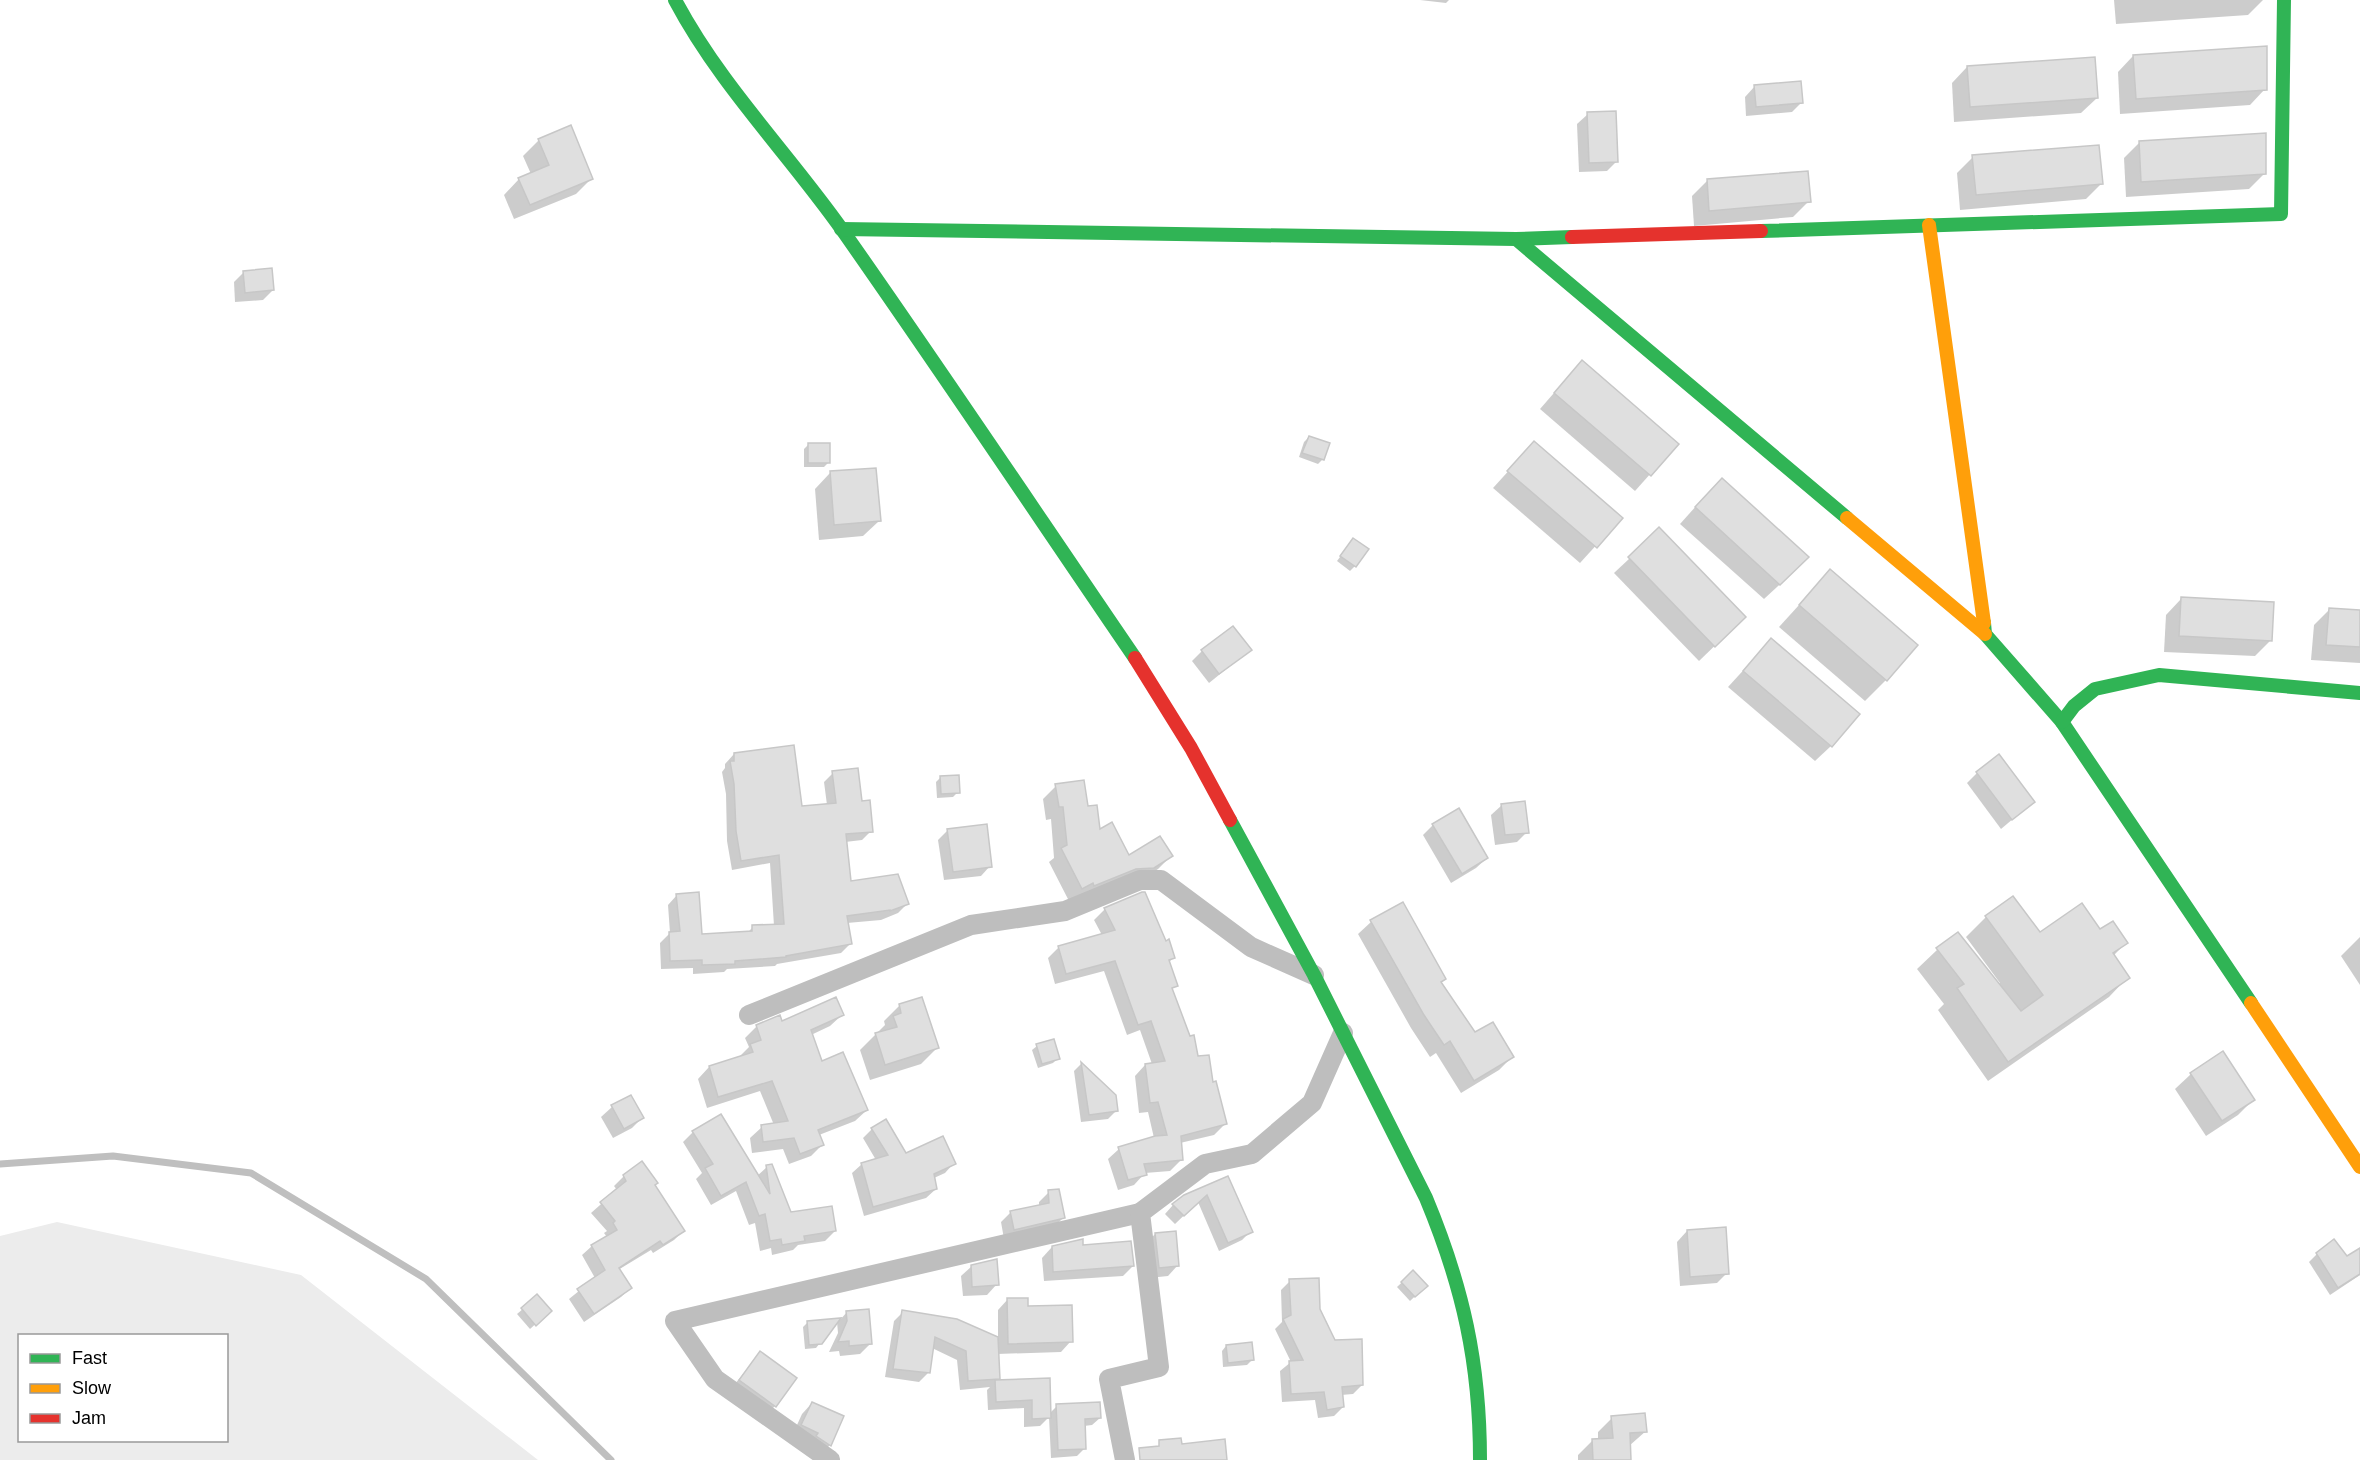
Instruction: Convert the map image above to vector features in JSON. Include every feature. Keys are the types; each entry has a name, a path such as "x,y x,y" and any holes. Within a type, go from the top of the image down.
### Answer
{"main road":[{"path":"675,0 694,36 840,229 1144,671 1191,748 1314,975 1426,1198 1455,1272 1468,1321 1476,1364 1480,1460"},
{"path":"840,229 1516,239 2281,214 2284,0"},
{"path":"1929,225 1985,634"},
{"path":"1516,239 1985,634 2062,723 2360,1167"},
{"path":"2062,723 2074,706 2095,688 2159,675 2360,693"}],"street":[{"path":"749,1015 971,925 1065,911 1140,880 1161,880 1251,947 1314,975"},
{"path":"830,1460 715,1379 675,1321 1140,1213 1205,1164 1252,1154 1312,1103 1343,1033"},
{"path":"1125,1460 1109,1379 1159,1367 1140,1213"}],"shaded area":[{"path":"57,1222 301,1275 538,1460 0,1460 0,1236"}],"building":[{"path":"2267,46 2267,90 2136,99 2133,55"},
{"path":"2095,57 2098,98 1970,107 1967,66"},
{"path":"1801,81 1803,103 1756,107 1754,85"},
{"path":"1616,111 1618,162 1589,163 1587,112"},
{"path":"571,125 593,179 530,205 518,178 549,165 538,139"},
{"path":"2266,133 2266,174 2141,182 2139,141"},
{"path":"2099,145 2103,184 1976,195 1972,155"},
{"path":"1808,171 1811,202 1709,211 1707,179"},
{"path":"272,268 274,290 245,293 243,271"},
{"path":"1582,360 1679,444 1651,476 1554,393"},
{"path":"1309,436 1330,443 1324,460 1302,453"},
{"path":"1534,441 1623,518 1597,548 1507,471"},
{"path":"808,443 830,443 830,463 808,463"},
{"path":"876,468 881,521 834,525 830,471"},
{"path":"1722,478 1809,557 1780,585 1695,507"},
{"path":"1659,527 1746,617 1715,647 1628,557"},
{"path":"1353,538 1369,549 1356,567 1340,556"},
{"path":"1830,569 1918,645 1887,681 1799,605"},
{"path":"2181,597 2274,602 2272,641 2179,636"},
{"path":"2329,608 2360,610 2360,647 2326,645"},
{"path":"1233,626 1252,650 1219,674 1201,650"},
{"path":"1771,638 1860,714 1832,747 1743,671"},
{"path":"794,745 802,806 836,803 832,771 858,768 862,801 870,800 873,832 846,834 851,881 898,874 909,904 890,911 847,916 852,944 786,957 735,961 735,964 702,965 702,960 670,961 669,932 680,931 676,894 699,892 702,934 752,931 752,925 784,924 779,855 741,861 730,761 734,761 734,753"},
{"path":"1999,754 2035,802 2012,820 1976,772"},
{"path":"959,775 960,793 941,794 940,776"},
{"path":"1084,780 1088,806 1097,805 1100,829 1112,822 1129,855 1160,836 1173,856 1154,868 1136,869 1094,886 1093,883 1082,889 1061,848 1067,845 1063,807 1059,807 1055,784"},
{"path":"1525,801 1529,833 1505,835 1501,804"},
{"path":"1459,808 1488,858 1462,874 1432,824"},
{"path":"987,824 992,867 953,872 947,829"},
{"path":"1145,892 1166,941 1169,939 1175,958 1169,960 1178,986 1172,988 1190,1036 1194,1035 1198,1056 1209,1055 1213,1082 1216,1081 1227,1124 1181,1136 1183,1160 1144,1164 1147,1175 1128,1180 1118,1147 1155,1136 1167,1135 1158,1102 1150,1103 1145,1064 1165,1061 1151,1021 1138,1025 1115,961 1066,974 1058,946 1115,930 1104,908"},
{"path":"2013,896 2040,932 2082,903 2100,929 2113,921 2128,943 2113,953 2130,978 2008,1062 1957,988 1964,984 1936,948 1958,932 2021,1011 2043,995 1985,916"},
{"path":"1403,902 1446,979 1441,982 1475,1032 1493,1022 1514,1057 1474,1081 1450,1041 1444,1045 1424,1015 1370,920"},
{"path":"836,997 844,1015 811,1030 822,1061 843,1052 868,1110 818,1130 824,1145 800,1154 794,1138 763,1142 761,1125 788,1121 772,1081 718,1097 709,1066 753,1052 750,1044 761,1040 756,1025 780,1015 782,1021"},
{"path":"922,997 939,1048 885,1065 875,1033 897,1027 893,1016 901,1013 899,1004"},
{"path":"1054,1039 1060,1059 1042,1064 1036,1044"},
{"path":"2223,1051 2255,1100 2222,1121 2190,1073"},
{"path":"1081,1062 1116,1095 1118,1111 1089,1115"},
{"path":"631,1095 644,1118 624,1129 611,1105"},
{"path":"721,1114 770,1194 766,1165 772,1164 791,1212 832,1206 836,1231 804,1236 805,1241 782,1245 781,1239 770,1241 765,1214 759,1216 746,1182 721,1196 705,1168 713,1164 692,1131"},
{"path":"886,1119 906,1153 943,1136 956,1164 934,1174 937,1189 873,1207 861,1163 888,1155 871,1128"},
{"path":"642,1161 658,1183 655,1185 685,1231 663,1245 660,1241 619,1268 632,1288 594,1314 577,1289 605,1270 591,1245 617,1230 613,1223 615,1221 600,1202 626,1181 623,1175"},
{"path":"1228,1176 1253,1232 1228,1243 1207,1195 1184,1216 1172,1204 1184,1195"},
{"path":"1059,1189 1065,1218 1014,1230 1010,1211 1049,1203 1048,1190"},
{"path":"1726,1227 1729,1274 1690,1277 1687,1230"},
{"path":"1176,1231 1179,1266 1159,1268 1155,1233"},
{"path":"1083,1239 1083,1245 1131,1241 1134,1266 1053,1272 1052,1246"},
{"path":"2334,1239 2347,1256 2360,1248 2360,1274 2338,1288 2316,1253"},
{"path":"997,1259 999,1285 972,1287 971,1265"},
{"path":"1413,1270 1428,1286 1415,1297 1401,1282"},
{"path":"1319,1278 1320,1309 1335,1340 1362,1339 1363,1385 1342,1387 1344,1407 1327,1410 1324,1392 1291,1394 1289,1361 1303,1360 1283,1319 1291,1315 1289,1279"},
{"path":"537,1294 552,1311 536,1326 521,1308"},
{"path":"1007,1298 1028,1298 1028,1306 1072,1305 1073,1342 1008,1344"},
{"path":"869,1309 872,1344 849,1346 849,1341 838,1342 847,1321 846,1311"},
{"path":"902,1310 957,1319 998,1337 1000,1379 968,1381 966,1351 935,1337 930,1373 893,1369"},
{"path":"841,1318 822,1344 809,1345 807,1321"},
{"path":"1252,1342 1254,1360 1228,1363 1226,1345"},
{"path":"760,1351 797,1378 776,1407 739,1380"},
{"path":"1050,1378 1051,1418 1032,1419 1032,1400 996,1402 995,1380"},
{"path":"812,1402 844,1416 831,1446 816,1436 818,1433 801,1425"},
{"path":"1100,1402 1101,1418 1085,1419 1086,1449 1058,1450 1056,1404"},
{"path":"1645,1413 1647,1432 1630,1433 1631,1460 1593,1460 1592,1439 1613,1438 1611,1416"},
{"path":"1181,1438 1182,1444 1225,1439 1227,1460 1140,1460 1139,1448 1159,1446 1159,1440"}],"waterway":[{"path":"0,1164 113,1156 251,1173 426,1279 611,1460"}],"traffic: fast":[{"path":"675,0 712,61 733,90 843,231 1135,658"},
{"path":"1761,231 2281,214 2284,0"},
{"path":"841,229 1516,239 1572,237"},
{"path":"1516,239 1847,518"},
{"path":"1984,623 1985,634 2062,722 2251,1003"},
{"path":"2062,722 2074,706 2095,689 2159,675 2360,693"},
{"path":"1230,820 1314,975 1426,1198 1439,1231 1459,1294 1473,1358 1480,1460"}],"traffic: slow":[{"path":"1929,225 1984,623"},
{"path":"1847,518 1985,634"},
{"path":"2251,1003 2360,1167"}],"traffic: jam":[{"path":"1572,237 1761,231"},
{"path":"1135,658 1191,748 1230,820"}]}
